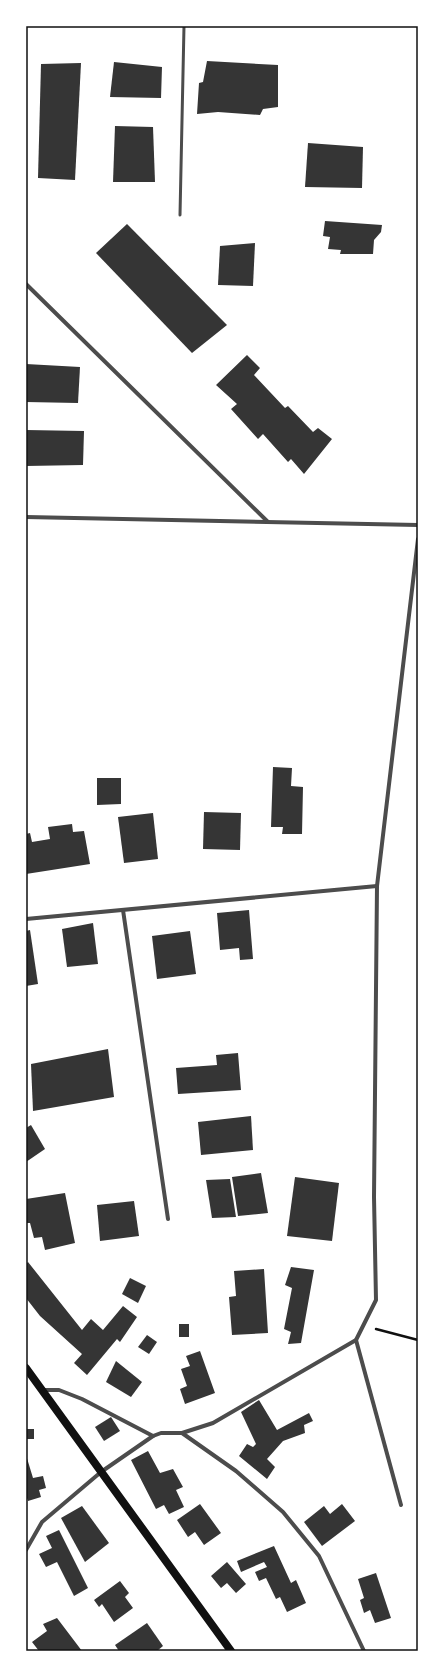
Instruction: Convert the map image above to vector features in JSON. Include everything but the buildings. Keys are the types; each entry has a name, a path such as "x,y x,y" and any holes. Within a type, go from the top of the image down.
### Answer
{"main road":[{"path":"26,1368 231,1651"}],"street":[{"path":"26,284 268,522"},
{"path":"26,517 418,525"},
{"path":"26,1550 42,1522 101,1472 153,1436 161,1433 182,1433 213,1423 356,1340 376,1300 374,1189 377,886 418,539"},
{"path":"26,919 377,886"},
{"path":"123,910 168,1219"},
{"path":"356,1340 401,1505"},
{"path":"42,1390 59,1390 82,1399 153,1436"},
{"path":"182,1433 236,1471 288,1518 319,1556 364,1651"}],"lane":[{"path":"180,215 184,26"}],"path":[{"path":"363,1325 418,1340"}]}
